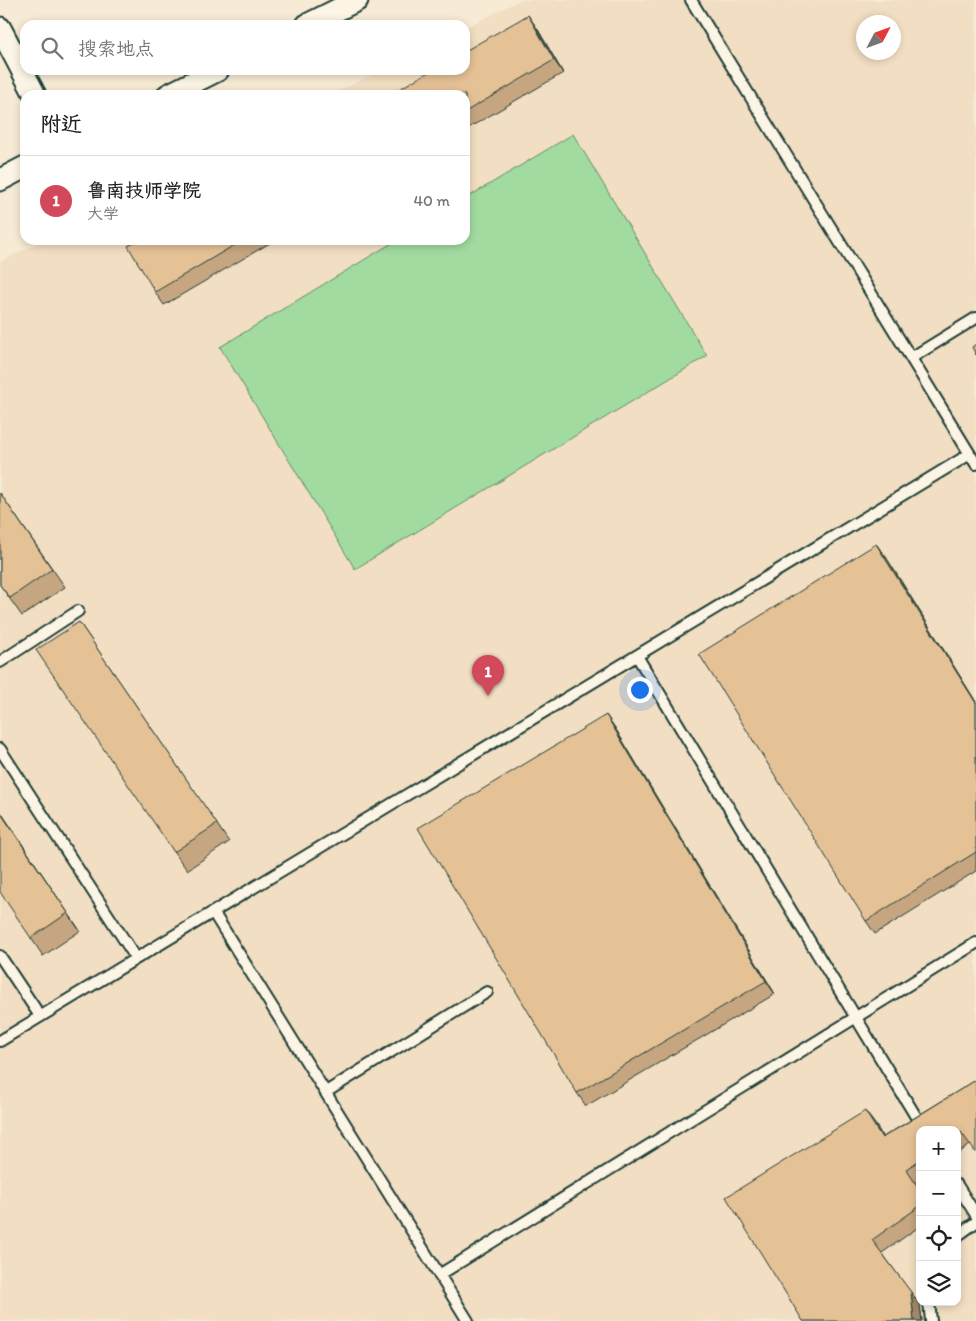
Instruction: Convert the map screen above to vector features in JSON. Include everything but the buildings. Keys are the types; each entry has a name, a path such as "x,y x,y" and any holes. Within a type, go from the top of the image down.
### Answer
{"street":[{"path":"316,20 349,2"},
{"path":"0,28 20,66"},
{"path":"25,75 32,90"},
{"path":"178,90 208,75"},
{"path":"0,180 20,170"}],"lane":[{"path":"691,0 976,464"},
{"path":"911,358 976,318"},
{"path":"0,1041 970,454"},
{"path":"0,662 78,610"},
{"path":"637,656 922,1126"},
{"path":"0,749 136,958"},
{"path":"213,912 468,1321"},
{"path":"439,1275 976,943"},
{"path":"0,956 40,1016"},
{"path":"326,1092 488,992"},
{"path":"961,1191 976,1215"},
{"path":"961,1233 976,1222"},
{"path":"930,1306 931,1321"}],"shaded area":[{"path":"520,0 976,0 976,1321 0,1321 0,262 34,245 470,245 470,90 341,90 371,75 470,75 470,25"}],"green space":[{"path":"573,134 707,356 355,569 220,347 389,245 470,245 470,196"}],"place":[{"name":"鲁南技师学院","path":"488,696"}]}
